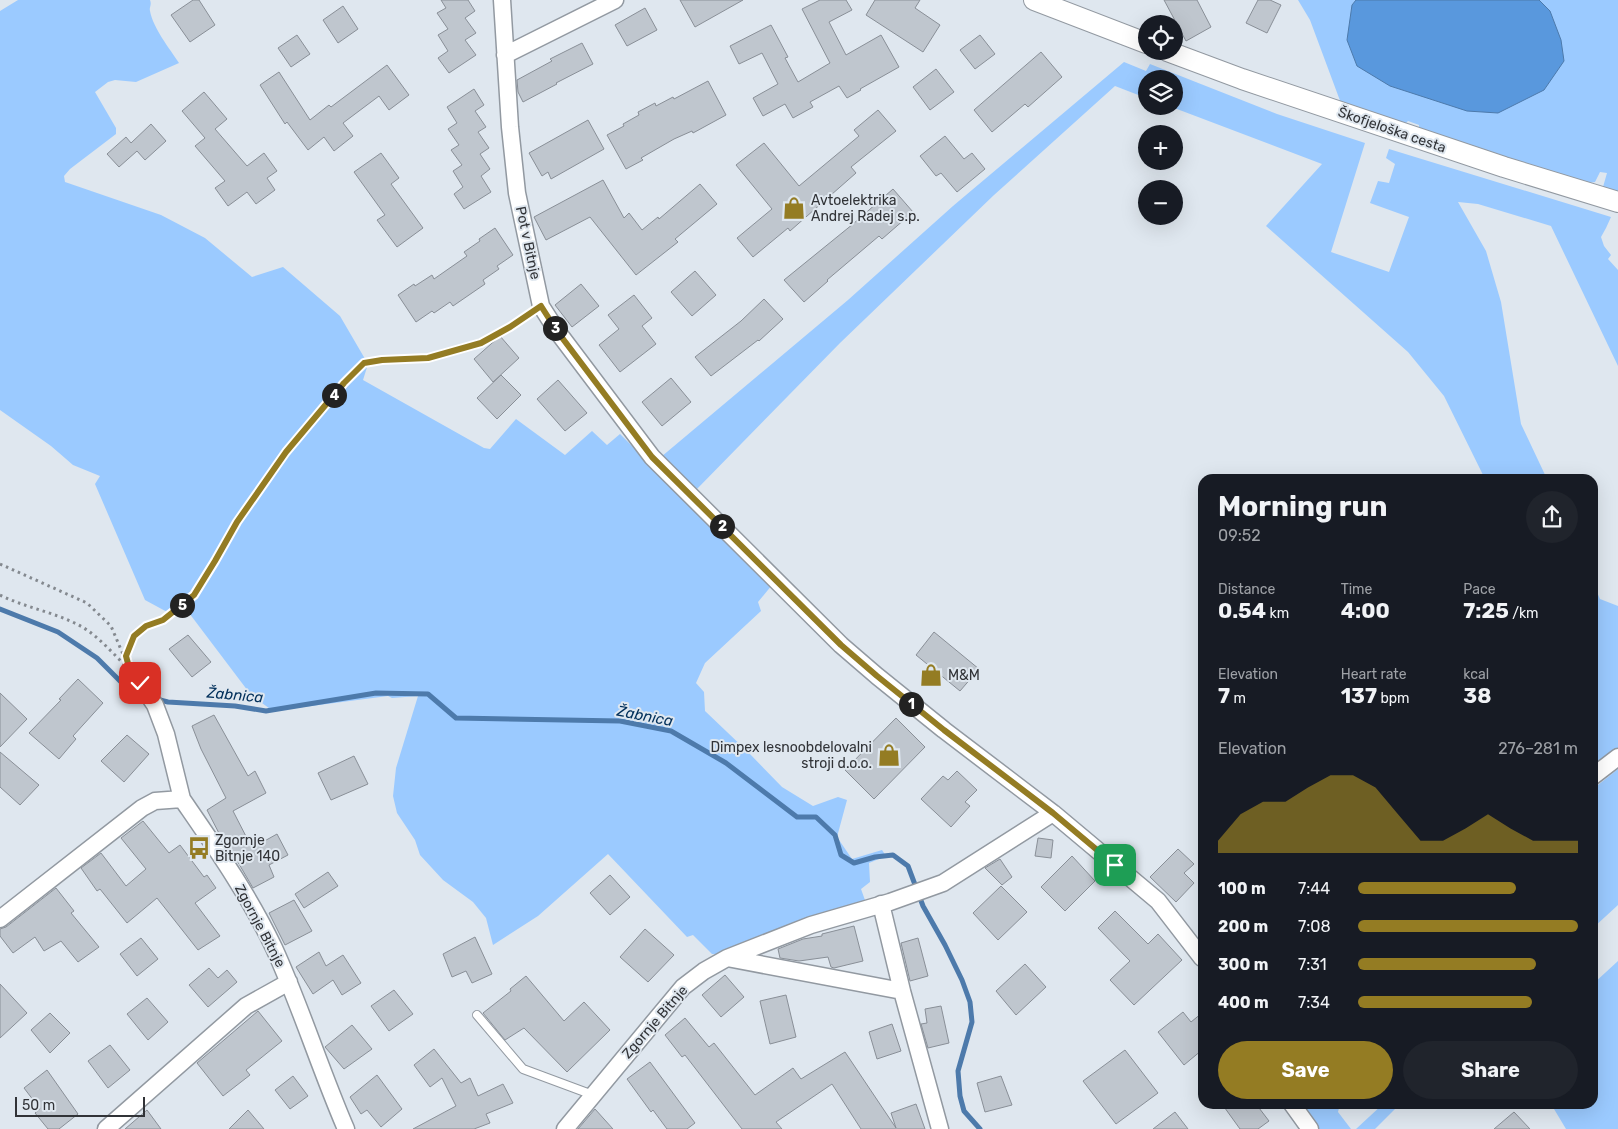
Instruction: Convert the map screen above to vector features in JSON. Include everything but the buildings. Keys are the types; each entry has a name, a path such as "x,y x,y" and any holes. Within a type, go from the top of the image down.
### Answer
{"street":[{"name":"Pot v Bitnje","path":"502,0 510,127 517,193 541,306 557,331 652,457 841,645 944,730 1053,813"},
{"path":"505,54 615,0"},
{"path":"1034,0 1138,40"},
{"name":"Škofjeloška cesta","path":"1183,57 1242,79 1485,161 1618,202"},
{"name":"Zgornje Bitnje","path":"135,677 155,706 166,734 182,799 241,888 273,947 289,982 346,1129"},
{"path":"1598,772 1618,757"},
{"path":"0,919 142,808 155,801 182,799"},
{"path":"1053,813 1158,900 1198,953"},
{"name":"Zgornje Bitnje","path":"565,1129 683,987 704,971 727,958 811,925 943,883 1053,813"},
{"path":"881,904 902,991 940,1129"},
{"path":"727,958 902,991"},
{"path":"106,1129 246,1006 289,982"},
{"path":"1296,1109 1310,1129"}],"lane":[{"path":"477,1015 523,1069 593,1095"}],"path":[{"path":"135,677 126,656 134,636 146,626 163,620 194,595 237,522 286,452 344,383 364,363 382,360 428,358 481,343 510,327 541,306"},
{"path":"0,564 86,603 111,626 135,677"},
{"path":"0,595 17,604 55,615 86,630 108,648 135,677"}],"shaded area":[{"path":"18,0 150,0 152,18 162,38 179,63 136,82 115,80 108,82 95,92 116,128 116,134 70,169 64,176 65,182 161,215 205,238 252,277 283,267 340,316 368,364 363,380 484,448 490,449 516,419 565,455 592,431 607,445 620,434 772,585 758,602 761,611 705,663 696,683 704,692 705,711 782,787 813,806 838,797 847,800 837,837 852,859 882,850 886,856 869,863 870,882 861,889 866,903 718,954 712,954 693,935 687,937 608,854 538,916 493,945 486,918 473,902 443,880 420,855 415,840 397,813 393,796 396,768 418,696 392,698 388,696 273,711 251,695 183,605 181,612 169,613 145,600 95,484 100,476 73,465 51,446 0,410 0,11"},
{"path":"1298,0 1618,0 1618,193 1603,187 1607,173 1600,172 1595,182 1587,183 1419,132 1419,125 1408,121 1403,126 1342,106 1310,20"},
{"path":"1356,0 1539,0 1550,11 1561,40 1564,61 1544,90 1498,113 1467,111 1390,86 1357,66 1347,40 1352,5"},
{"path":"1124,62 1144,70 1138,70 1138,95 1115,86 994,195 840,343 695,491 661,457 848,300 953,206"},
{"path":"1150,64 1165,70 1147,70"},
{"path":"1183,77 1277,114 1365,143 1331,252 1389,272 1409,217 1370,203 1378,181 1389,183 1395,164 1386,158 1389,149 1611,217 1601,237 1604,246 1611,255 1608,259 1618,270 1618,366 1551,226 1478,204 1458,202 1486,251 1501,302 1521,424 1545,474 1483,474 1444,396 1408,352 1266,226 1322,164 1183,111"},
{"path":"1598,594 1600,599 1618,606 1618,748 1598,764"},
{"path":"1618,769 1618,905 1598,923 1598,785"},
{"path":"1618,961 1618,1129 1566,1129 1554,1109 1598,1109 1598,979"},
{"path":"1302,1109 1339,1109 1338,1112 1351,1129 1316,1129"},
{"path":"1378,1109 1395,1109 1375,1129 1356,1129"}],"waterway":[{"path":"0,609 58,632 97,658 130,691 143,695"},
{"name":"Žabnica","path":"156,699 168,702 235,706 266,711 376,693 428,694 456,718 620,721 671,731 726,763 797,817 816,817 835,835 841,855 854,863 875,857 893,855 908,866 923,906 945,945 962,980 970,1002 972,1022 958,1071 960,1096 964,1111 980,1129"}],"place":[{"name":"Avtoelektrika Andrej Radej s.p.","path":"794,208"},
{"name":"M&M","path":"931,675"},
{"name":"Dimpex lesnoobdelovalni stroji d.o.o.","path":"889,755"},
{"name":"Zgornje Bitnje 140","path":"199,848"}],"route":[{"path":"140,683 130,671 126,656 134,636 146,626 163,620 194,595 237,522 263,483 286,452 344,383 364,363 382,360 428,358 481,343 510,327 541,306 557,331 652,457 841,645 944,730 1053,813 1115,865"}]}
